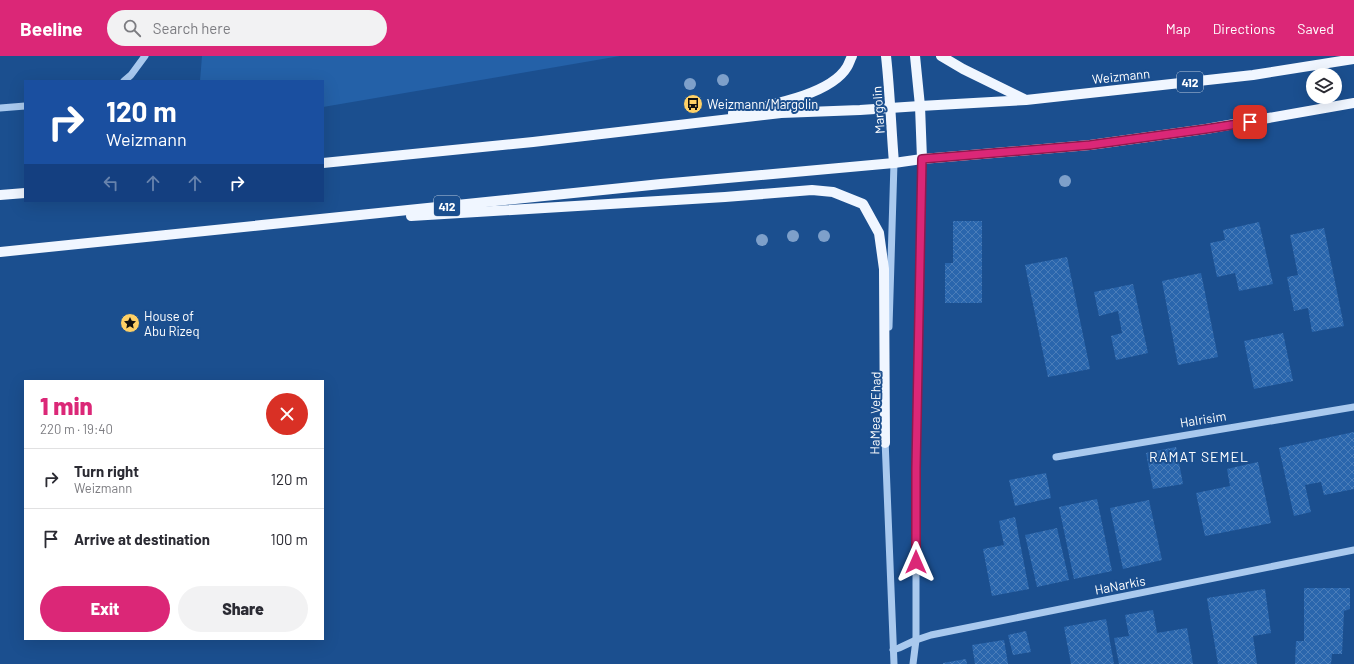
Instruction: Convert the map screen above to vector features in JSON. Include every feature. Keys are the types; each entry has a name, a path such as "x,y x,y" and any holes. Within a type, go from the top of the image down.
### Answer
{"main road":[{"path":"675,125 782,102 816,91 828,85 842,73 847,68 852,56"},
{"name":"Margolin","path":"886,56 894,163"},
{"path":"915,56 920,106 922,159"},
{"path":"941,56 963,69 1026,100"},
{"name":"Weizmann","path":"890,108 1026,100 1253,75 1354,59"},
{"name":"412","path":"0,252 669,183 1090,145 1206,129 1354,103"},
{"name":"412","path":"324,163 533,142 781,113 890,108"},
{"path":"251,226 812,190 833,192 863,204 879,233 884,269 885,443"},
{"path":"0,195 24,193"}],"street":[{"path":"125,80 131,75 145,56"},
{"path":"0,108 24,106"},
{"path":"912,664 916,640 916,468 922,159"},
{"name":"HaMea VeEhad","path":"894,163 885,443 894,664"},
{"name":"HaIrisim","path":"1056,457 1354,407"},
{"name":"HaNarkis","path":"893,650 916,640 931,636 1354,550"}],"shaded area":[{"path":"202,56 620,56 324,107 324,80 200,80"}],"building":[{"path":"953,221 982,221 982,303 945,303 945,263 953,263"},
{"path":"1259,222 1273,284 1239,291 1235,273 1217,277 1210,243 1225,240 1223,230"},
{"path":"1324,228 1344,326 1312,332 1308,308 1294,311 1287,277 1298,275 1290,235"},
{"path":"1067,257 1090,369 1048,377 1025,265"},
{"path":"1201,273 1218,357 1178,365 1162,281"},
{"path":"1133,284 1148,353 1116,360 1111,336 1122,333 1118,311 1099,316 1094,292"},
{"path":"1283,333 1293,381 1254,389 1244,341"},
{"path":"1354,432 1354,489 1324,495 1321,482 1305,485 1311,512 1294,516 1279,448"},
{"path":"1176,447 1183,484 1153,489 1146,453"},
{"path":"1258,462 1271,523 1205,536 1196,493 1230,486 1227,469"},
{"path":"1046,473 1051,498 1015,506 1009,480"},
{"path":"1097,499 1112,571 1074,579 1059,507"},
{"path":"1149,500 1162,560 1123,569 1110,508"},
{"path":"1015,517 1029,589 992,596 983,549 1004,545 999,521"},
{"path":"1057,528 1069,580 1037,587 1025,535"},
{"path":"1304,588 1350,588 1350,609 1344,611 1342,654 1332,654 1331,664 1295,664 1296,641 1304,641"},
{"path":"1265,589 1271,633 1253,636 1257,664 1218,664 1207,598"},
{"path":"1153,610 1157,633 1187,628 1193,664 1119,664 1114,638 1129,636 1125,615"},
{"path":"1106,619 1114,664 1071,664 1064,627"},
{"path":"1026,631 1031,652 1013,655 1008,635"},
{"path":"1004,640 1008,664 975,664 972,645"},
{"path":"966,659 967,664 943,664 943,663"}],"place":[{"name":"Weizmann/Margolin","path":"693,104"},
{"name":"House of Abu Rizeq","path":"130,323"}],"district":[{"name":"RAMAT SEMEL","path":"1199,456"}],"route":[{"path":"916,562 916,468 922,159 1090,145 1250,122"}]}
